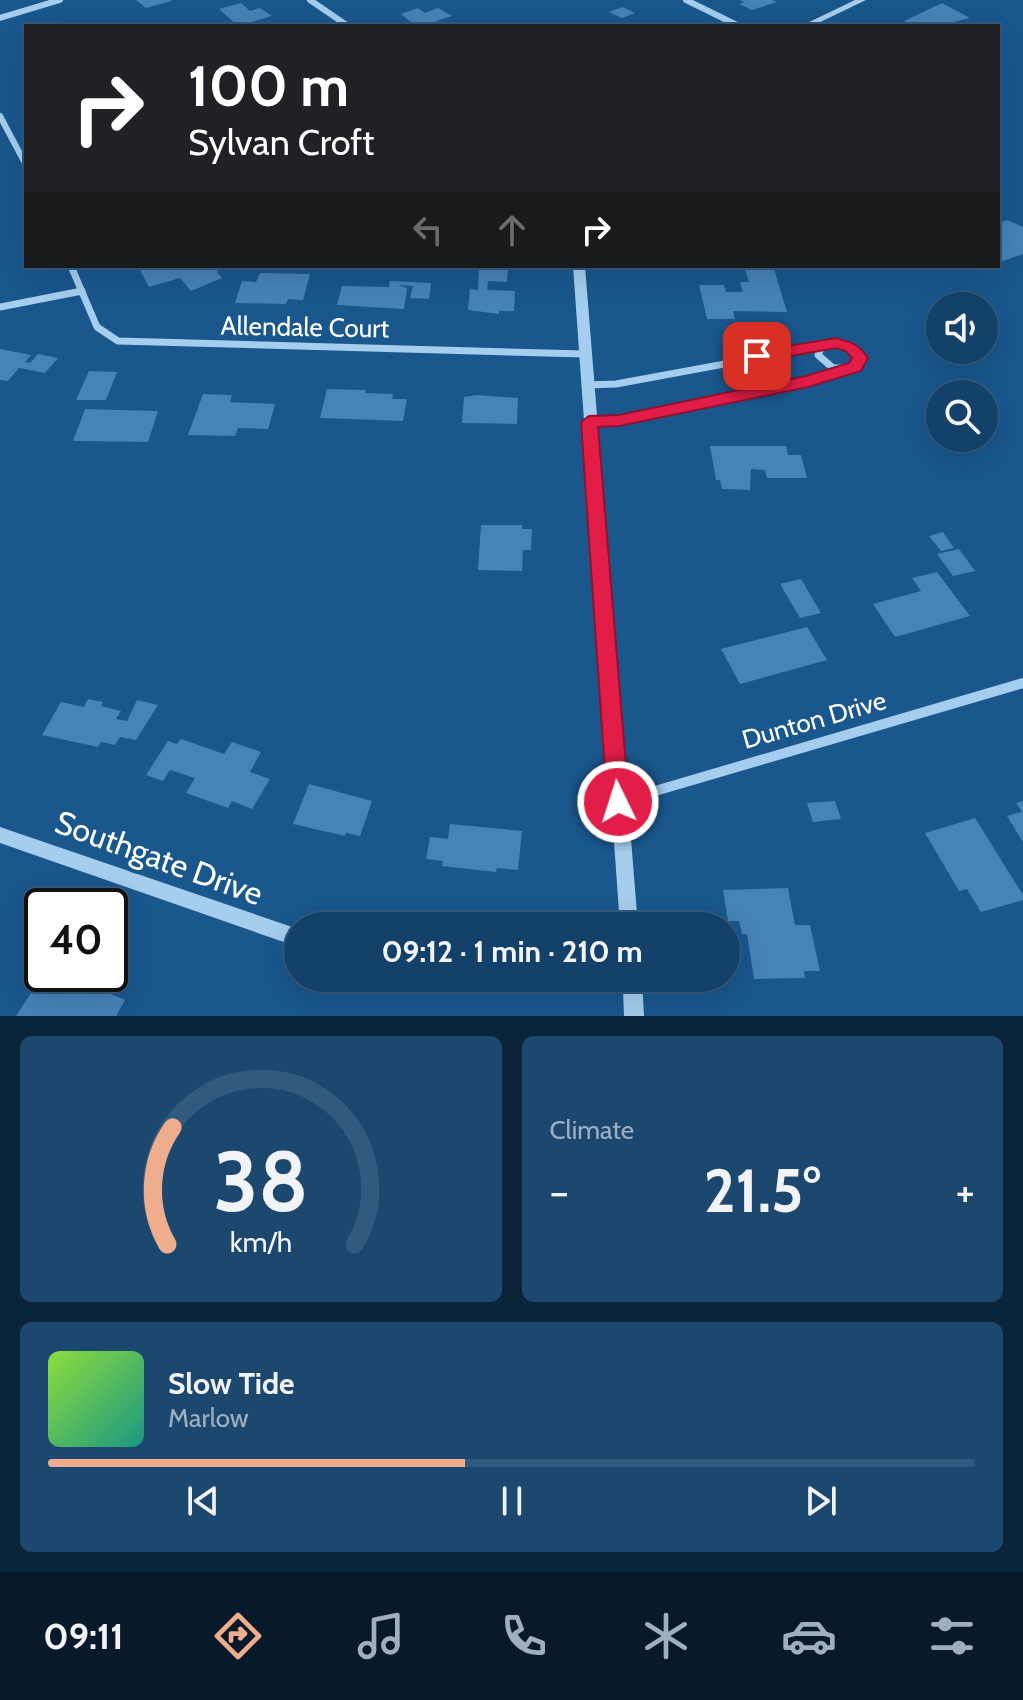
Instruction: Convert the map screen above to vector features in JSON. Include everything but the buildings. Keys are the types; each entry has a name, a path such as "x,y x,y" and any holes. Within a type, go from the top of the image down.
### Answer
{"street":[{"path":"0,18 60,0"},
{"path":"310,0 345,24"},
{"path":"686,0 735,24"},
{"path":"809,24 862,0"},
{"path":"0,116 24,161"},
{"name":"Allendale Court","path":"72,268 97,327 106,336 126,342 584,354"},
{"path":"579,268 628,912"},
{"path":"0,307 82,291"},
{"path":"586,385 616,384 822,346 845,345 857,352 860,358 856,367 808,381 619,421 589,422"},
{"path":"822,346 818,355 820,361 841,370"},
{"name":"Dunton Drive","path":"618,802 1023,683"},
{"name":"Southgate Drive","path":"0,835 284,933"},
{"path":"633,992 634,1016"}],"route":[{"path":"618,802 589,422 619,421 808,381 856,367 860,358 852,348 836,343 757,356"}]}
